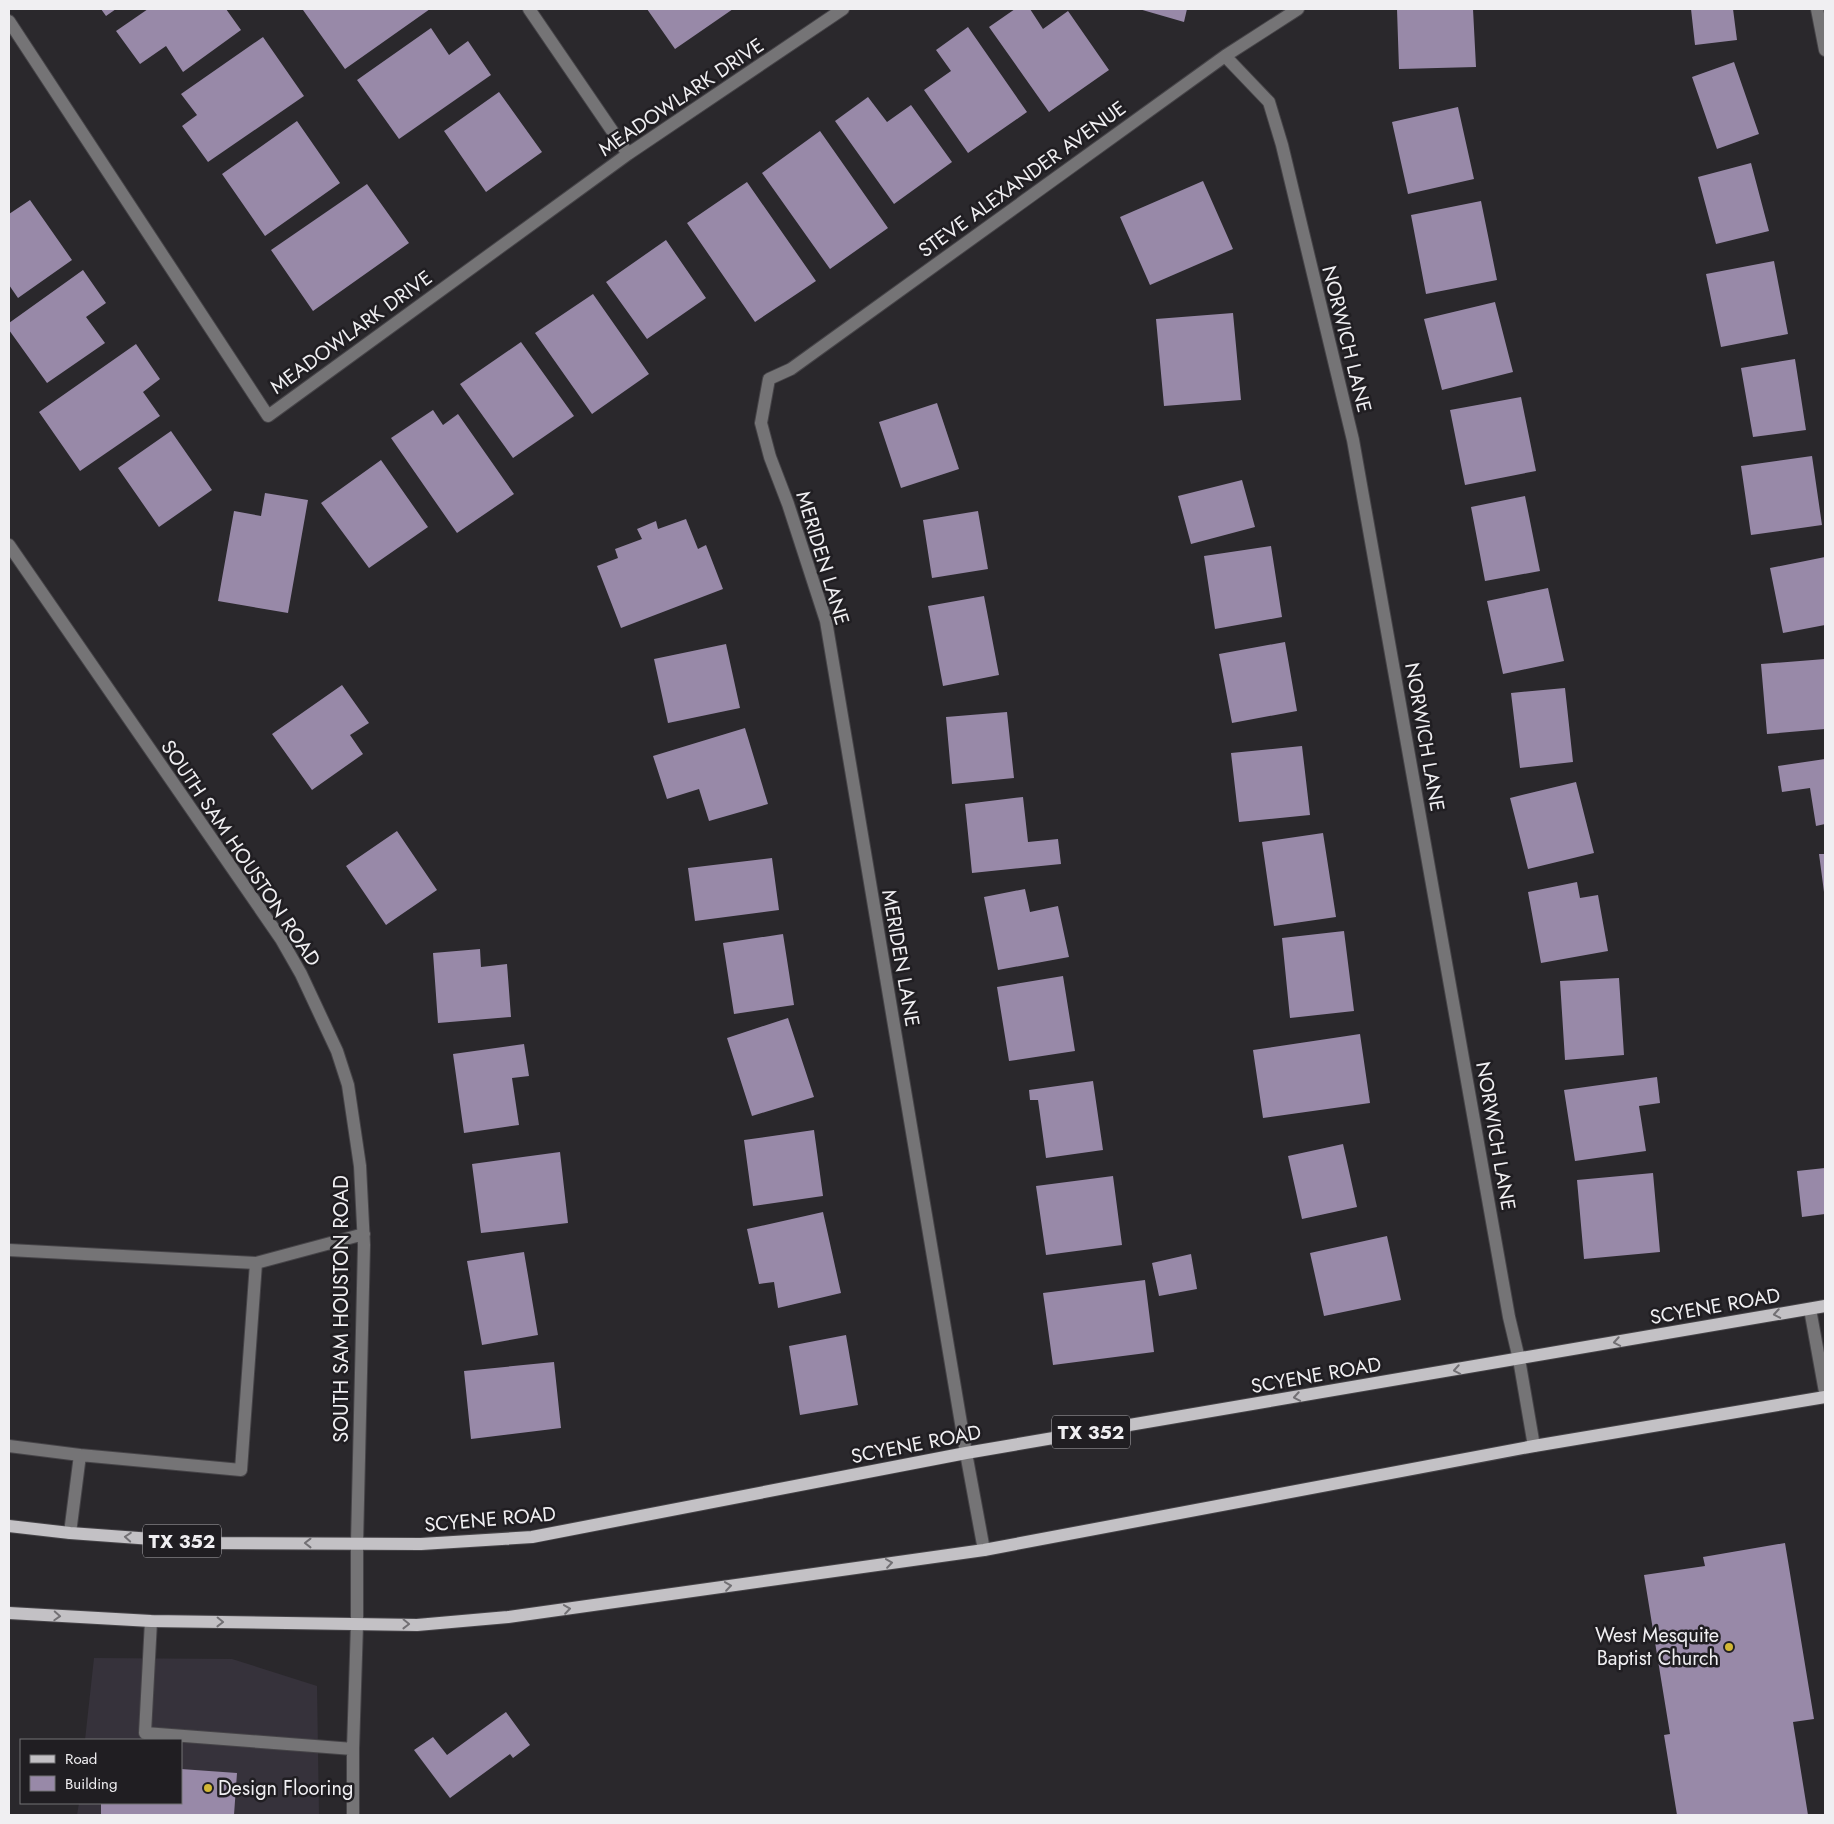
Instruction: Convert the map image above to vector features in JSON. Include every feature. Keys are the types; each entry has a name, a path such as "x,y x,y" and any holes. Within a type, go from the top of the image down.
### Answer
{"main road":[{"name":"SCYENE ROAD","path":"9,1526 70,1533 207,1543 421,1544 532,1538 966,1453 1520,1360 1825,1306"},
{"path":"9,1613 151,1621 417,1625 508,1617 984,1550 1534,1446 1825,1397"}],"street":[{"path":"530,9 628,154"},
{"name":"MEADOWLARK DRIVE","path":"9,21 268,416 628,154 843,9"},
{"name":"STEVE ALEXANDER AVENUE","path":"769,379 791,369 1225,56 1298,9"},
{"path":"1817,9 1825,50"},
{"name":"NORWICH LANE","path":"1225,56 1269,102 1282,145 1353,440 1509,1317 1520,1360 1534,1446"},
{"name":"MERIDEN LANE","path":"769,379 761,423 770,457 788,504 826,621 984,1550"},
{"name":"SOUTH SAM HOUSTON ROAD","path":"9,545 281,939 301,974 337,1051 348,1085 360,1166 364,1234 353,1815"},
{"path":"9,1250 256,1262 364,1234"},
{"path":"9,1446 80,1455 241,1470 256,1262"},
{"path":"1810,1309 1825,1392"},
{"path":"70,1533 80,1455"},
{"path":"151,1621 145,1733 353,1749"}],"shaded area":[{"path":"94,1658 232,1659 317,1686 319,1815 77,1815 79,1804 182,1804 182,1739 85,1739"}],"building":[{"path":"101,9 116,9 106,16"},
{"path":"148,9 226,9 241,30 183,72 166,46 140,64 116,31"},
{"path":"304,9 430,9 345,69"},
{"path":"647,9 733,9 675,49"},
{"path":"1015,9 1030,9 1043,29 1068,11 1109,70 1049,112 989,27"},
{"path":"1139,9 1187,9 1184,22"},
{"path":"1397,9 1473,9 1476,67 1399,69"},
{"path":"1691,9 1733,9 1737,40 1695,45"},
{"path":"968,27 1027,112 968,153 924,90 951,71 936,50"},
{"path":"431,28 449,55 468,41 491,75 399,139 357,80"},
{"path":"263,37 304,96 208,162 182,126 197,115 181,94"},
{"path":"1734,62 1759,134 1717,149 1692,77"},
{"path":"499,92 542,152 486,192 444,131"},
{"path":"868,97 887,122 911,105 952,162 894,204 835,121"},
{"path":"1458,107 1474,179 1408,194 1392,122"},
{"path":"297,121 340,183 265,236 222,174"},
{"path":"820,131 888,228 830,269 762,173"},
{"path":"1751,163 1769,231 1716,244 1698,177"},
{"path":"1203,181 1233,249 1150,285 1120,217"},
{"path":"747,182 816,281 755,322 687,223"},
{"path":"367,184 409,243 313,311 271,250"},
{"path":"30,200 72,260 18,298 9,285 9,214"},
{"path":"1481,201 1497,280 1426,294 1411,215"},
{"path":"666,240 706,298 647,339 606,282"},
{"path":"1774,261 1788,334 1721,347 1706,274"},
{"path":"83,270 106,303 86,317 105,343 47,383 9,330 9,323"},
{"path":"593,294 649,374 592,414 535,333"},
{"path":"1495,302 1513,372 1442,390 1424,319"},
{"path":"1233,313 1241,400 1164,406 1156,319"},
{"path":"521,342 574,416 513,458 460,384"},
{"path":"136,344 160,379 143,392 160,416 80,471 39,412"},
{"path":"1795,359 1806,430 1753,437 1741,368"},
{"path":"1521,397 1536,471 1465,485 1450,410"},
{"path":"937,403 959,469 901,488 879,422"},
{"path":"433,410 443,425 458,414 514,494 457,533 391,438"},
{"path":"171,431 212,490 159,527 118,468"},
{"path":"1812,456 1822,525 1751,535 1741,466"},
{"path":"381,460 428,527 369,568 321,503"},
{"path":"1242,480 1255,527 1191,544 1178,496"},
{"path":"265,493 308,500 288,613 218,601 234,511 261,516"},
{"path":"1525,496 1540,571 1485,581 1471,507"},
{"path":"978,511 988,569 932,578 923,520"},
{"path":"686,519 698,549 706,545 723,589 621,628 597,566 618,558 615,549 642,539 637,529 656,521 658,529"},
{"path":"1271,546 1282,617 1215,629 1204,556"},
{"path":"1825,557 1825,625 1783,633 1770,568"},
{"path":"1548,588 1564,661 1503,674 1487,601"},
{"path":"984,596 999,675 943,686 928,606"},
{"path":"1285,642 1297,711 1232,723 1219,654"},
{"path":"726,644 740,708 668,723 654,659"},
{"path":"1825,659 1825,729 1767,734 1761,664"},
{"path":"342,685 369,723 350,735 363,754 312,790 272,734"},
{"path":"1565,688 1573,762 1520,768 1511,693"},
{"path":"1007,712 1014,778 952,784 946,717"},
{"path":"745,728 768,804 709,821 699,789 667,799 653,756"},
{"path":"1302,746 1310,815 1239,822 1231,753"},
{"path":"1825,759 1825,824 1816,826 1810,788 1782,792 1778,766"},
{"path":"1576,782 1594,853 1528,869 1510,798"},
{"path":"1023,797 1028,842 1058,839 1061,864 972,873 965,804"},
{"path":"397,831 437,890 386,925 346,866"},
{"path":"1323,833 1336,917 1274,926 1262,842"},
{"path":"1819,854 1825,854 1825,892 1824,892"},
{"path":"772,858 779,910 695,921 688,868"},
{"path":"1577,882 1580,898 1598,895 1608,951 1541,963 1528,892"},
{"path":"1025,889 1030,912 1058,906 1069,957 998,970 984,897"},
{"path":"1344,931 1354,1011 1290,1018 1282,938"},
{"path":"783,934 794,1005 734,1014 723,943"},
{"path":"480,949 481,967 507,964 511,1017 438,1023 433,953"},
{"path":"1063,976 1075,1051 1009,1061 997,987"},
{"path":"1619,978 1624,1055 1565,1060 1560,981"},
{"path":"788,1018 814,1097 752,1116 727,1038"},
{"path":"1360,1034 1370,1103 1263,1118 1253,1050"},
{"path":"524,1044 529,1076 512,1078 519,1125 464,1133 453,1054"},
{"path":"1657,1077 1660,1103 1639,1106 1646,1151 1575,1161 1564,1090"},
{"path":"1093,1081 1103,1150 1046,1158 1038,1100 1030,1100 1029,1090"},
{"path":"814,1130 823,1196 753,1206 744,1140"},
{"path":"1343,1144 1357,1207 1302,1219 1288,1156"},
{"path":"560,1152 568,1223 481,1233 472,1164"},
{"path":"1825,1168 1825,1214 1802,1217 1797,1171"},
{"path":"1653,1173 1660,1252 1584,1259 1577,1180"},
{"path":"1113,1176 1122,1245 1046,1255 1036,1186"},
{"path":"823,1212 841,1293 778,1308 774,1282 759,1284 747,1229"},
{"path":"1387,1236 1401,1300 1324,1316 1310,1253"},
{"path":"524,1252 538,1335 482,1345 467,1261"},
{"path":"1191,1254 1197,1289 1159,1296 1152,1263"},
{"path":"1145,1280 1154,1352 1053,1365 1043,1293"},
{"path":"846,1335 858,1405 800,1415 789,1346"},
{"path":"554,1362 561,1428 471,1439 464,1371"},
{"name":"West Mesquite Baptist Church","path":"1785,1543 1814,1719 1793,1722 1808,1815 1677,1815 1664,1735 1670,1734 1644,1575 1705,1566 1703,1557"},
{"path":"506,1712 530,1745 513,1758 510,1754 450,1798 414,1750 433,1737 447,1755"},
{"name":"Design Flooring","path":"182,1769 237,1773 234,1815 101,1815 101,1804 182,1804"}],"place":[{"name":"West Mesquite Baptist Church","path":"1729,1647"},
{"name":"Design Flooring","path":"208,1788"}]}
